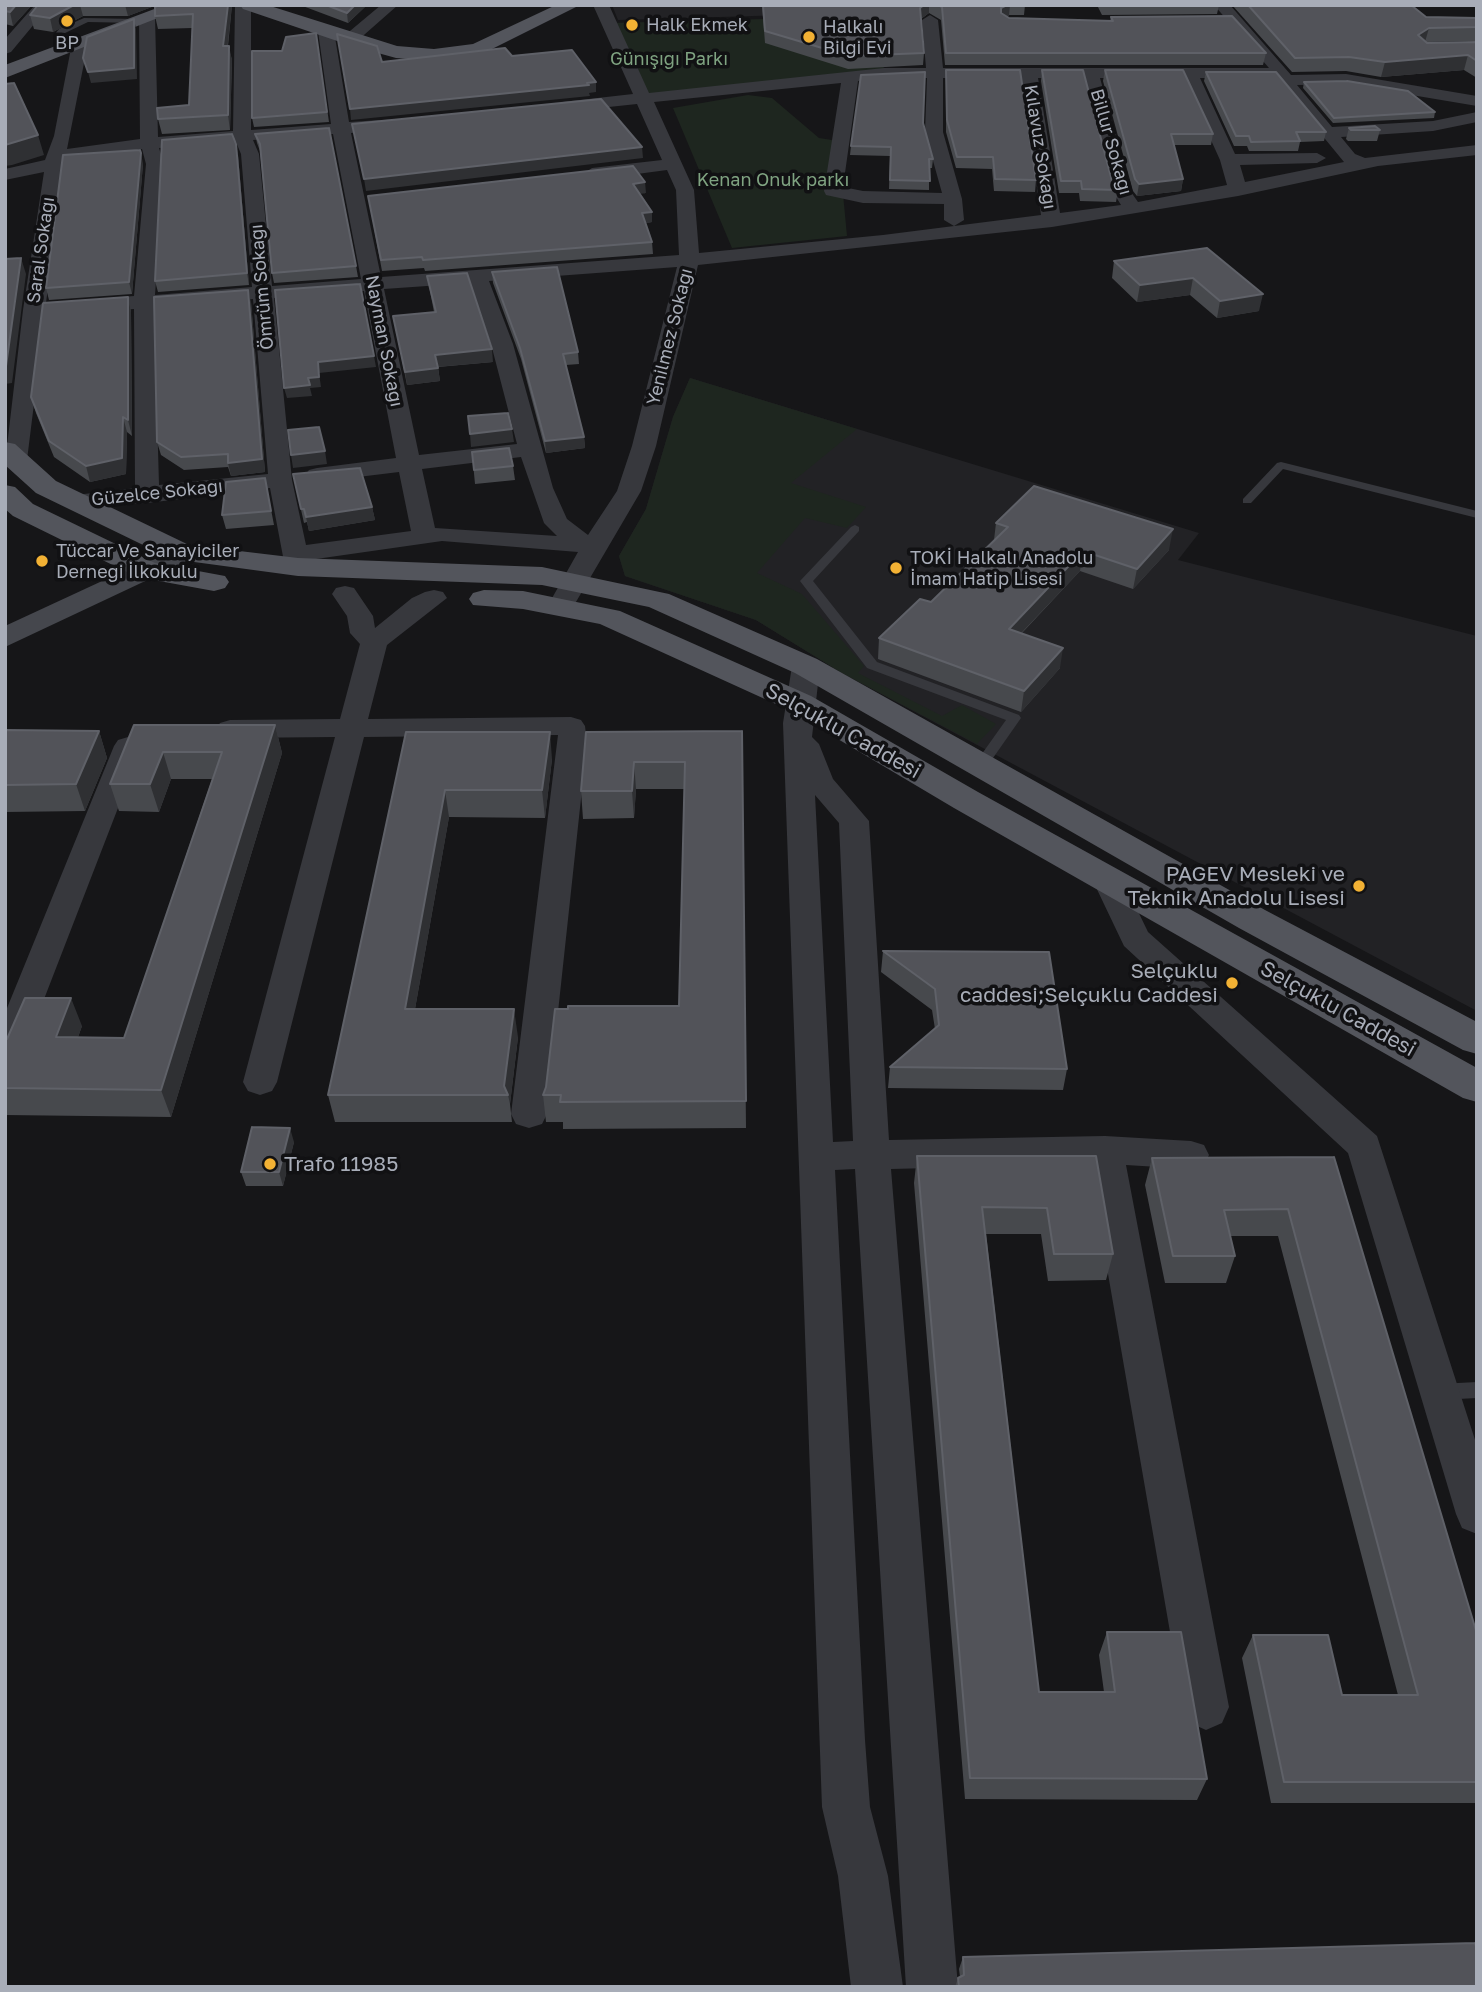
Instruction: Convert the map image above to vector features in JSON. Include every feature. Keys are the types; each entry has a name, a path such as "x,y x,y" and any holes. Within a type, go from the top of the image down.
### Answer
{"main road":[{"path":"5,72 182,5"},
{"path":"248,5 396,52 434,55 477,49 571,5"},
{"name":"Selçuklu Caddesi","path":"10,455 46,487 183,553 520,575 609,617 801,697 981,765 1252,919 1477,1040"},
{"name":"Selçuklu Caddesi","path":"5,493 23,510 147,571 237,586 345,594 523,600 566,595 627,593 658,600 801,697 1109,881 1477,1087"}],"street":[{"path":"5,50 43,5"},
{"name":"Ömrüm Sokağı","path":"243,5 246,144 280,480 296,561"},
{"path":"350,39 391,5"},
{"name":"Yenilmez Sokağı","path":"566,595 591,546 629,491 644,446 689,260 685,190 601,5"},
{"path":"1221,5 1327,132 1356,161"},
{"path":"142,19 149,143 155,164 144,302 146,496"},
{"path":"930,20 935,73 934,132 953,199 954,233"},
{"path":"1211,22 1235,21"},
{"name":"Nayman Sokağı","path":"326,31 339,142 363,201 372,284 424,536"},
{"name":"Saral Sokağı","path":"10,455 54,160 63,136 72,46"},
{"path":"547,109 884,73 1190,74 1346,79 1477,101"},
{"name":"Kılavuz Sokağı","path":"1029,74 1052,221"},
{"name":"Billur Sokağı","path":"1091,74 1122,192 1133,209"},
{"path":"1190,74 1229,160 1238,190"},
{"path":"850,77 834,191 863,197 953,199"},
{"path":"1327,132 1433,126 1477,117"},
{"path":"5,176 54,160 149,143 339,142 417,122"},
{"path":"246,144 290,151"},
{"path":"1229,160 1356,161 1477,150"},
{"path":"33,310 689,260 883,241 1133,209 1238,190 1356,161"},
{"path":"577,176 673,164"},
{"path":"863,197 883,241"},
{"path":"477,275 502,344 530,449 556,523 591,546 607,582 627,593"},
{"name":"Güzelce Sokağı","path":"76,501 146,496 530,449"},
{"path":"296,561 424,536 477,535 591,546"},
{"path":"520,575 568,552 591,546"},
{"path":"5,638 183,553"},
{"path":"345,594 359,616 363,633 374,642"},
{"path":"260,1082 374,642 421,604 434,598"},
{"path":"801,697 820,782 854,821 872,1155 932,1987"},
{"path":"801,697 816,1156 846,1807 863,1876 877,1987"},
{"path":"196,730 571,726 573,743 529,1114"},
{"path":"5,1056 128,745 157,730"},
{"path":"1109,881 1135,938 1364,1146 1477,1514"},
{"path":"816,1156 1105,1150 1191,1155"},
{"path":"1105,1150 1206,1707"}],"lane":[{"path":"1247,502 1281,465 1477,515"},
{"path":"855,529 806,581 872,665 1014,718 981,765"},
{"path":"1439,1392 1477,1390"}],"shaded area":[{"path":"612,5 852,5 855,13 618,20"},
{"path":"690,378 1199,533 1178,560 1477,636 1477,1011 842,673 756,620 625,576 619,556 646,509 673,417"}],"green space":[{"name":"Günışığı Parkı","path":"882,16 884,73 644,99 610,23"},
{"name":"Kenan Onuk parkı","path":"748,95 772,98 819,138 838,141 847,236 732,248 673,108"},
{"path":"690,378 857,429 791,483 866,507 847,528 805,518 757,573 802,594 864,666 858,673 942,716 962,705 996,724 977,744 842,673 756,620 625,576 619,556 646,509 673,417"}],"building":[{"path":"5,5 16,5 10,12 5,11"},
{"path":"38,5 74,5 50,18 30,15"},
{"path":"228,5 223,46 229,46 228,115 158,119 157,108 189,105 193,14 155,16 155,7"},
{"path":"326,5 355,5 347,13"},
{"path":"763,5 924,5 920,8 924,53 849,56 765,31"},
{"path":"938,5 1007,5 1001,8 1001,13 1009,18 1113,21 1111,17 1232,16 1266,53 946,53 942,7"},
{"path":"1248,5 1411,5 1426,17 1477,18 1477,27 1429,28 1418,35 1427,43 1477,42 1477,61 1468,55 1385,62 1349,57 1295,58"},
{"path":"134,19 134,68 88,72 83,58 87,37"},
{"path":"316,33 327,112 252,118 252,51 282,51 286,37"},
{"path":"337,34 377,46 382,62 505,48 512,56 572,50 596,82 587,83 589,85 350,109"},
{"path":"946,70 1020,70 1036,180 995,179 993,157 957,157 947,120"},
{"path":"1042,70 1083,70 1112,181 1118,190 1082,189 1081,181 1061,181"},
{"path":"1105,70 1183,70 1213,134 1171,134 1183,179 1139,184 1135,179"},
{"path":"925,72 923,123 933,159 929,159 930,181 890,180 891,147 851,146 861,75"},
{"path":"1206,72 1276,72 1326,132 1296,132 1300,141 1251,142 1249,136 1236,136"},
{"path":"1347,81 1408,91 1435,112 1334,118 1304,82"},
{"path":"14,83 38,135 5,145 5,84"},
{"path":"601,99 642,147 364,179 352,124"},
{"path":"1375,126 1380,130 1349,128"},
{"path":"329,128 356,266 272,273 260,144 255,134"},
{"path":"232,134 236,144 247,273 155,281 162,140"},
{"path":"140,150 129,282 46,288 63,155"},
{"path":"633,166 645,182 633,184 652,212 642,213 652,242 423,260 422,257 381,260 368,196"},
{"path":"1207,248 1263,294 1220,301 1193,278 1140,285 1114,261"},
{"path":"21,258 6,366 5,366 5,259"},
{"path":"557,267 578,352 563,354 584,437 545,441 520,348 492,272"},
{"path":"467,273 492,349 435,355 438,368 405,372 393,316 436,312 427,276"},
{"path":"360,284 374,356 318,362 319,377 308,378 310,385 284,388 275,290"},
{"path":"248,290 262,459 228,463 228,454 181,457 157,442 154,297"},
{"path":"128,297 128,420 123,417 122,458 86,466 49,441 31,397 43,303"},
{"path":"508,413 512,429 470,434 468,416"},
{"path":"319,427 325,451 291,455 288,430"},
{"path":"509,448 513,466 474,470 472,452"},
{"path":"360,468 372,507 306,517 304,509 301,509 293,474"},
{"path":"265,478 271,511 222,515 226,482"},
{"path":"1034,486 1173,529 1137,569 1083,551 1009,629 1063,648 1024,691 879,638 920,599 931,602 1008,527 996,523"},
{"path":"134,725 275,725 161,1090 5,1088 5,1040 25,998 71,998 56,1037 124,1038 222,752 163,752 150,784 110,784"},
{"path":"5,730 99,731 76,784 5,785"},
{"path":"742,731 746,1101 560,1102 561,1095 543,1095 555,1009 568,1009 568,1006 679,1006 685,762 634,762 632,791 581,791 586,732"},
{"path":"406,732 550,732 542,790 445,790 405,1009 514,1009 504,1086 508,1095 328,1095"},
{"path":"883,951 1049,952 1067,1069 890,1067 939,1025 935,989"},
{"path":"252,1127 290,1128 279,1172 241,1172"},
{"path":"917,1156 1096,1156 1113,1254 1054,1254 1047,1208 982,1207 1039,1692 1115,1692 1107,1632 1181,1632 1207,1779 970,1778"},
{"path":"1334,1157 1477,1634 1477,1782 1284,1782 1253,1635 1328,1635 1342,1695 1418,1695 1288,1209 1224,1210 1235,1256 1173,1256 1152,1158"},
{"path":"1475,1943 1477,1987 959,1987 958,1978 964,1975 963,1957"}],"place":[{"name":"BP","path":"67,21"},
{"name":"Halk Ekmek","path":"632,25"},
{"name":"Halkalı Bilgi Evi","path":"809,37"},
{"name":"Tüccar Ve Sanayiciler Derneği İlkokulu","path":"42,561"},
{"name":"TOKİ Halkalı Anadolu İmam Hatip Lisesi","path":"896,568"},
{"name":"PAGEV Mesleki ve Teknik Anadolu Lisesi","path":"1359,886"},
{"name":"Selçuklu caddesi;Selçuklu Caddesi","path":"1232,983"},
{"name":"Trafo 11985","path":"270,1164"}]}
